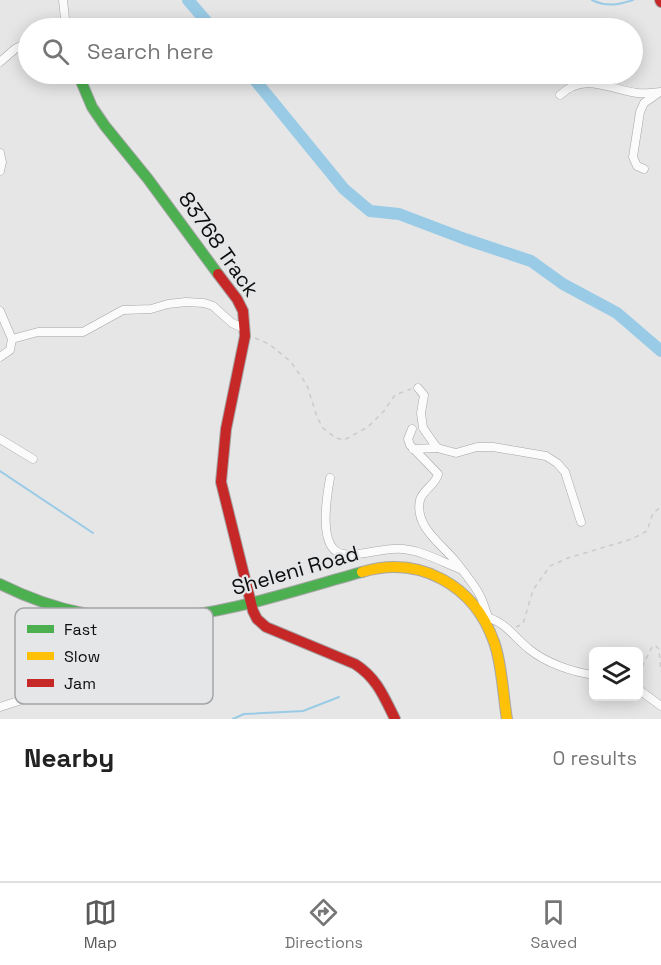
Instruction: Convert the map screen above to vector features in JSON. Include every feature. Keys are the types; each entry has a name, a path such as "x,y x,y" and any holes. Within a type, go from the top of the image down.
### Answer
{"street":[{"path":"63,0 65,18"},
{"path":"0,62 18,47"},
{"name":"83768 Track","path":"82,84 92,107 105,126 148,179 237,299 243,311 245,332 226,429 221,482 257,619 266,627 355,664 366,671 381,688 392,718"},
{"path":"560,95 570,86 581,84"},
{"path":"592,84 637,93 661,92"},
{"path":"644,169 637,166 633,158 640,112 644,103 661,92"},
{"path":"0,153 2,162 0,171"},
{"path":"12,339 38,332 83,332 123,310 152,309 168,304 207,303 245,332"},
{"path":"0,311 12,339 10,350 0,357"},
{"path":"418,388 424,394 421,413 423,428 436,448"},
{"path":"412,429 408,439 413,449 437,472 438,476 420,500 422,520 435,540 478,591 485,617 499,622 531,651 576,673 589,674"},
{"path":"0,439 33,459"},
{"path":"413,449 436,448 456,453 477,447 539,453 557,463 565,472 581,522"},
{"path":"330,478 325,515 326,531 330,542 339,552 345,554 383,549 405,549 424,554 461,570"},
{"name":"Sheleni Road","path":"213,612 378,567 413,568 447,581 485,617 495,644 507,719"},
{"name":"Sheleni Road","path":"0,584 31,599 66,608"},
{"path":"643,692 661,706"},
{"path":"0,707 15,702"}],"path":[{"path":"245,332 269,344 291,362 307,385 323,428 336,438 344,440 355,435 368,427 384,411 395,395 418,388"},
{"path":"509,630 523,624 533,590 550,566 568,558 632,539 647,531 653,513 661,507"},
{"path":"643,666 655,645 659,649 661,672"}],"waterway":[{"path":"188,0 203,18"},
{"path":"592,0 602,4 633,0"},
{"path":"258,84 344,189 370,211 399,214 531,261 563,284 617,313 661,351"},
{"path":"0,471 93,533"},
{"path":"233,719 244,714 303,711 339,697"}],"traffic: fast":[{"path":"82,84 92,107 105,126 148,179 218,274"},
{"path":"213,611 362,572"},
{"path":"0,584 48,604 65,608"}],"traffic: slow":[{"path":"362,572 384,568 404,568 442,579 459,590 485,622 497,650 507,719"}],"traffic: jam":[{"path":"218,274 243,311 245,336 226,429 221,482 253,611 257,619 266,627 363,669 379,689 395,719"}]}
